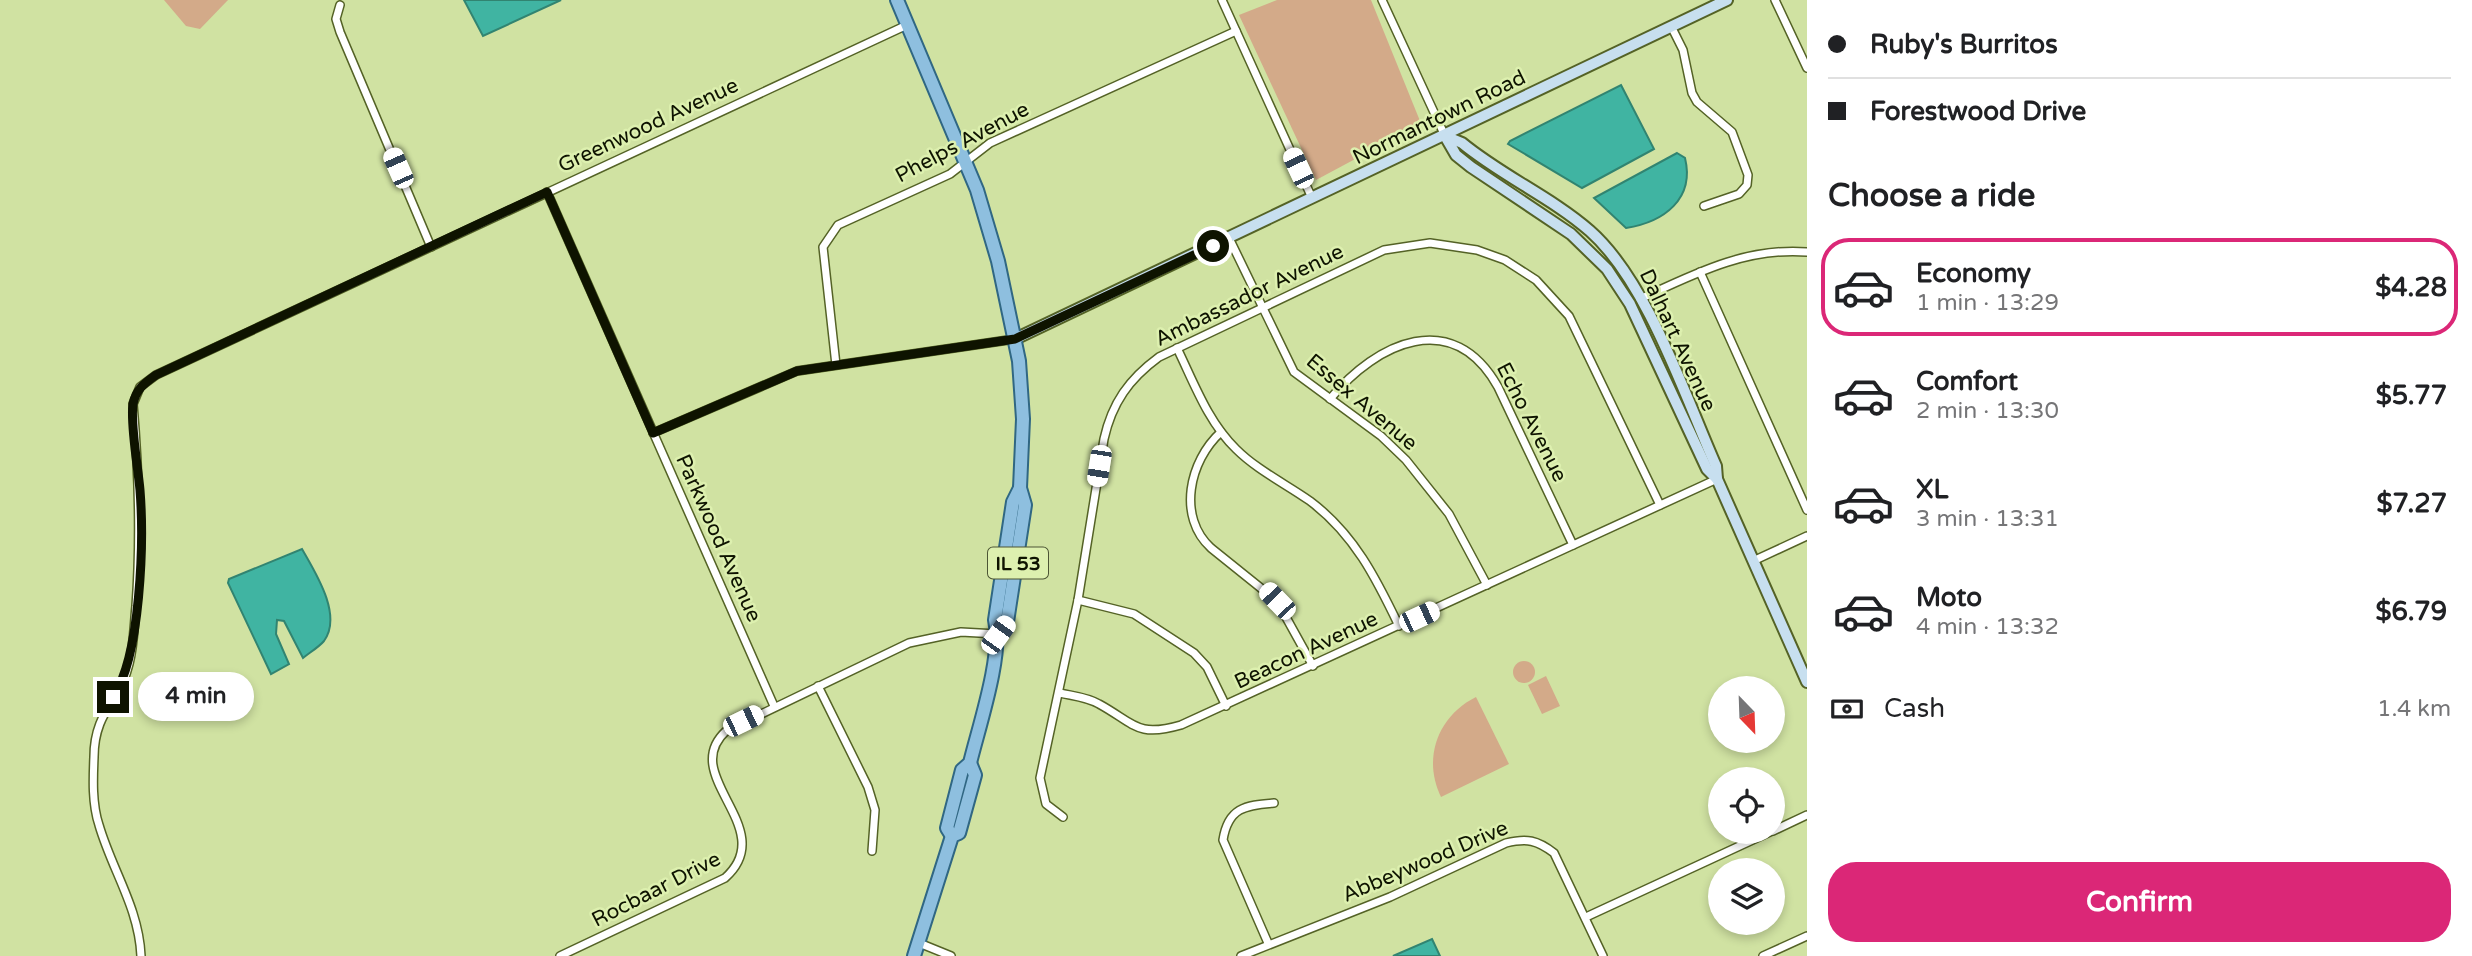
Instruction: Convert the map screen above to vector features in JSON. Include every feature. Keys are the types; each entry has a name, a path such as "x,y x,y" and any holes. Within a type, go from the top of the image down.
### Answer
{"main road":[{"name":"IL 53","path":"897,0 965,161 990,233 1015,339 1022,409 1020,488 1013,502 995,620 998,635 970,764 962,770 947,828 952,836 914,956"},
{"name":"Normantown Road","path":"1015,339 1727,0"},
{"name":"Dalhart Avenue","path":"1445,136 1462,143 1589,231 1625,271 1641,299 1716,466 1717,479 1807,681"},
{"name":"Dalhart Avenue","path":"1445,136 1456,155 1471,167 1571,234 1592,252 1630,304 1707,469 1717,479"}],"street":[{"path":"1222,0 1312,198"},
{"name":"Dalhart Avenue","path":"1382,0 1445,136"},
{"path":"1775,0 1807,68"},
{"path":"340,5 336,19 340,32 431,247"},
{"name":"Greenwood Avenue","path":"141,956 136,918 98,823 93,789 93,752 98,725 122,684 129,665 133,639 141,538 133,404 140,387 156,375 907,25"},
{"path":"1671,26 1683,50 1692,93 1697,102 1732,132 1748,176 1747,185 1739,194 1704,206"},
{"name":"Phelps Avenue","path":"836,365 823,258 825,240 838,226 950,174 990,142 1236,31"},
{"name":"Parkwood Avenue","path":"547,192 774,706"},
{"name":"Essex Avenue","path":"1229,238 1294,372 1381,436 1427,483 1449,514 1487,585"},
{"name":"Ambassador Avenue","path":"1063,817 1046,804 1040,778 1078,600 1108,420 1120,395 1135,375 1177,348 1370,255 1397,247 1446,244 1477,250 1505,260 1543,286 1576,326 1660,505"},
{"path":"1630,304 1743,256 1766,252 1807,252"},
{"path":"1700,272 1807,510"},
{"path":"653,433 776,377 836,365 1015,339"},
{"name":"Echo Avenue","path":"1330,399 1361,366 1410,343 1438,340 1469,351 1486,366 1498,387 1573,545"},
{"path":"1177,348 1221,432 1237,450 1311,502 1343,531 1364,558 1399,626"},
{"path":"1221,432 1205,449 1197,465 1190,514 1193,524 1201,539 1277,601 1313,666"},
{"name":"Beacon Avenue","path":"1060,693 1098,703 1122,721 1142,729 1161,731 1226,706 1717,479"},
{"path":"1753,561 1807,536"},
{"path":"1078,600 1134,614 1194,653 1207,667 1226,706"},
{"name":"Rocbaar Drive","path":"560,956 725,878 737,867 745,850 741,834 714,772 712,756 720,737 726,731 909,643 933,635 961,632 998,635"},
{"path":"818,686 868,787 875,810 872,851"},
{"path":"1268,943 1223,840 1226,823 1236,811 1252,804 1274,803"},
{"path":"1785,825 1807,815"},
{"name":"Abbeywood Drive","path":"1241,956 1268,943 1390,897 1506,843 1524,839 1541,842 1554,853 1603,956"},
{"path":"1586,917 1744,844"},
{"path":"1763,956 1807,936"},
{"path":"919,943 951,956"}],"shaded area":[{"path":"164,0 228,0 200,29 186,26"},
{"path":"1277,0 1371,0 1420,121 1415,127 1316,180 1239,15"},
{"path":"1524,661 1532,664 1535,672 1532,680 1524,683 1516,680 1513,672 1516,664"},
{"path":"1546,676 1560,706 1542,714 1528,685"},
{"path":"1476,697 1509,764 1441,797 1433,768 1437,740 1452,715"}],"water":[{"path":"464,0 561,0 483,36"},
{"path":"1621,85 1654,149 1582,188 1508,144 1510,141"},
{"path":"1677,153 1685,158 1687,173 1681,197 1674,206 1653,220 1626,228 1594,198"},
{"path":"302,549 325,594 329,607 329,631 324,641 303,658 284,621 277,620 276,634 289,664 271,674 228,583 229,579"},
{"path":"1432,939 1440,956 1393,956"}],"route":[{"path":"113,697 122,684 129,665 133,639 141,538 133,404 140,387 156,375 547,192 653,433 776,377 797,371 1015,339 1213,246"}]}
